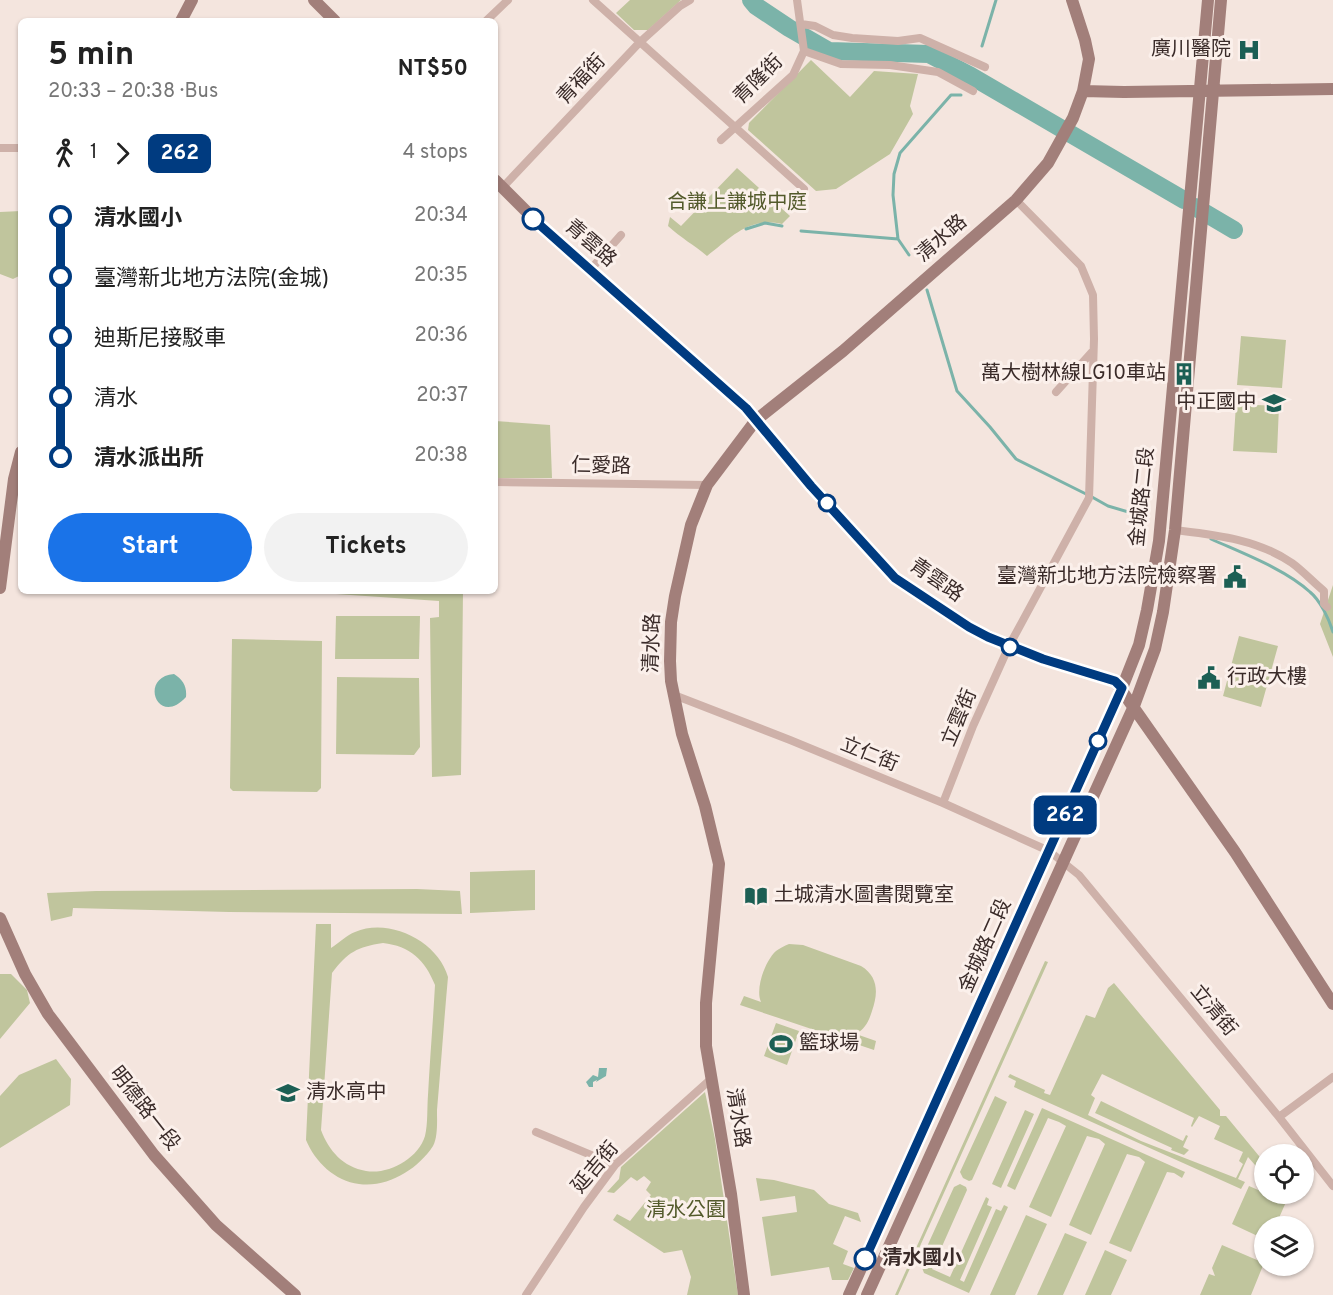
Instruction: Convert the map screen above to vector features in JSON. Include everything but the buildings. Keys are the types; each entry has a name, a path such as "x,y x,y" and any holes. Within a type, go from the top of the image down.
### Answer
{"street":[{"path":"183,18 192,0"},
{"path":"314,0 332,18"},
{"path":"489,18 508,0"},
{"path":"592,0 804,189"},
{"name":"青福街","path":"499,184 639,43 680,6 690,0"},
{"name":"青隆街","path":"721,140 793,75 804,51 797,0"},
{"path":"1072,0 1089,59 1083,91 1124,93 1333,89"},
{"name":"金城路二段","path":"849,1295 1122,688 1139,645 1159,541 1208,0"},
{"name":"金城路二段","path":"867,1295 1134,706 1155,648 1163,612 1175,530 1221,0"},
{"path":"801,24 815,26 833,35 852,38 898,41 920,38 985,67"},
{"path":"804,51 841,64 891,65 938,72 973,91"},
{"name":"清水路","path":"744,1295 731,1194 706,1046 706,1003 718,864 716,846 682,734 670,661 671,622 675,596 691,525 707,485 756,420 843,351 1016,201 1048,163 1073,118 1083,91"},
{"path":"0,148 18,147"},
{"name":"青雲路","path":"499,184 549,234 746,408 811,486 895,578 969,627 1043,659 1115,681 1122,688"},
{"name":"立雲街","path":"943,803 973,726 1009,646 1089,498 1094,339 1093,295 1081,266 1016,201"},
{"path":"590,270 621,236"},
{"path":"1056,392 1092,352"},
{"path":"0,588 18,479"},
{"name":"仁愛路","path":"498,482 707,485"},
{"path":"1175,530 1254,543 1278,555 1293,564 1324,591 1324,604 1327,607"},
{"path":"1122,688 1234,852 1333,1004"},
{"name":"立仁街","path":"674,695 943,803 1049,851"},
{"name":"立清街","path":"1049,851 1079,875 1279,1117 1333,1186"},
{"name":"明德路一段","path":"0,918 4,936 48,1014 154,1155 216,1225 295,1295"},
{"path":"1279,1117 1333,1077"},
{"name":"延吉街","path":"526,1295 584,1207 615,1165 711,1079"},
{"path":"536,1132 615,1165"}],"green space":[{"path":"630,0 681,0 648,30 634,30 616,13"},
{"path":"811,60 850,97 874,71 918,74 910,106 913,114 890,154 836,189 816,191 748,130 749,123"},
{"name":"合謙上謙城中庭","path":"737,168 790,216 782,224 759,223 741,230 707,256 668,226 670,217 681,226"},
{"path":"18,211 18,276 13,279 0,274 0,212"},
{"path":"1241,336 1286,340 1282,388 1237,385"},
{"path":"1236,404 1279,406 1277,453 1233,451"},
{"path":"498,421 550,425 552,478 498,478"},
{"path":"1333,585 1333,657 1320,624"},
{"path":"336,594 463,594 461,775 432,777 430,618 439,617 439,601"},
{"path":"336,616 420,616 419,659 335,659"},
{"path":"1239,636 1278,646 1261,707 1223,696"},
{"path":"232,639 322,641 321,788 317,792 233,791 230,788"},
{"path":"337,677 419,678 420,747 414,755 336,754"},
{"path":"535,870 535,910 470,913 470,872"},
{"path":"417,889 460,891 462,914 73,908 72,916 51,921 47,893 96,891"},
{"path":"316,924 331,924 331,948 352,933 368,928 397,930 410,935 434,953 443,964 448,977 436,1133 433,1146 419,1162 401,1175 381,1183 359,1184 334,1175 320,1163 306,1140","holes":["383,943 393,945 415,956 426,968 435,985 427,1126 425,1136 416,1152 401,1164 375,1172 358,1169 344,1162 328,1145 321,1130 332,973 348,955 366,946"]},
{"path":"789,944 803,945 867,970 876,986 874,1005 870,1018 862,1030 856,1034 876,1041 874,1050 740,1005 744,996 761,1002 759,990 765,968 776,951"},
{"path":"1045,961 1048,962 898,1295 895,1295"},
{"path":"0,974 11,974 27,990 30,1003 0,1039"},
{"path":"1114,983 1220,1110 1220,1116 1226,1116 1254,1150 1254,1164 1248,1157 1238,1179 1245,1182 1241,1189 1014,1087 1016,1081 1008,1077 1010,1074 1045,1090 1044,1093 1050,1095 1086,1015 1095,1018 1108,988","holes":["1102,1074 1194,1118 1191,1126 1199,1116 1220,1126 1214,1139 1243,1152 1239,1161 1243,1164 1236,1178 1141,1141 1088,1115 1095,1098 1091,1095"]},
{"name":"籃球場","path":"776,1023 799,1031 787,1065 764,1056"},
{"path":"56,1059 71,1079 70,1105 0,1148 0,1096 19,1075"},
{"name":"清水公園","path":"705,1092 715,1139 738,1295 687,1295 691,1277 682,1250 664,1253 613,1220 617,1214 630,1221 651,1195 646,1190 651,1182 644,1176 637,1181 631,1177 614,1193 607,1192 619,1179 621,1167"},
{"path":"995,1096 1007,1102 972,1180 969,1181 963,1178 960,1172"},
{"path":"1101,1101 1183,1141 1186,1135 1188,1136 1183,1147 1189,1150 1184,1155 1171,1150 1172,1148 1095,1113"},
{"path":"1042,1108 1185,1172 1182,1178 1167,1172 1131,1252 1109,1243 1145,1162 1139,1157 1127,1154 1091,1235 1069,1225 1105,1144 1099,1139 1087,1136 1051,1217 1029,1207 1066,1126 1048,1118 1015,1190 1007,1186"},
{"path":"1025,1110 1034,1114 1001,1188 992,1184"},
{"path":"756,1178 814,1190 829,1204 858,1213 861,1222 845,1216 833,1244 848,1251 843,1264 854,1268 848,1280 832,1280 829,1267 771,1276 762,1217 797,1212 795,1196 760,1201"},
{"path":"960,1184 967,1190 932,1269 950,1277 986,1197 989,1199 987,1205 992,1207 960,1280 964,1282 996,1209 1001,1211 1004,1205 1008,1207 969,1293 924,1273 920,1262 954,1187"},
{"path":"1249,1186 1254,1188 1254,1204 1285,1204 1280,1216 1254,1216 1254,1234 1232,1224"},
{"path":"1026,1215 1047,1224 1015,1295 990,1295"},
{"path":"1065,1233 1087,1242 1063,1295 1037,1295"},
{"path":"1222,1245 1254,1259 1254,1276 1259,1276 1251,1295 1200,1295 1209,1274 1215,1276 1212,1268"},
{"path":"1105,1250 1127,1260 1111,1295 1085,1295"}],"water":[{"path":"174,674 184,684 186,697 176,705 167,707 160,704 155,691 157,683 163,677"},
{"path":"599,1068 607,1068 606,1076 593,1082 593,1087 589,1087 586,1082 593,1075 598,1077"}],"waterway":[{"path":"751,0 756,6 789,28 829,51 929,54 1184,200"},
{"path":"982,46 996,0"},
{"path":"909,255 898,239 893,195 894,174 900,153 951,95 961,95"},
{"path":"1195,207 1234,230"},
{"path":"746,229 765,223 782,226"},
{"path":"801,231 898,239"},
{"path":"927,290 957,391 1016,459 1086,494"},
{"path":"1092,497 1108,506 1142,516"},
{"path":"1211,539 1263,562 1300,584 1317,600 1333,632"}],"bus line":[{"name":"262","path":"533,219 746,408 811,486 895,578 969,627 1043,659 1115,681 1122,688 865,1259"}],"place":[{"name":"廣川醫院","path":"1249,50"},
{"name":"萬大樹林線LG10車站","path":"1184,374"},
{"name":"中正國中","path":"1274,403"},
{"name":"臺灣新北地方法院檢察署","path":"1235,577"},
{"name":"行政大樓","path":"1209,678"},
{"name":"土城清水圖書閱覽室","path":"756,896"},
{"name":"籃球場","path":"781,1044"},
{"name":"清水高中","path":"288,1093"},
{"name":"清水國小","path":"865,1259"}]}
